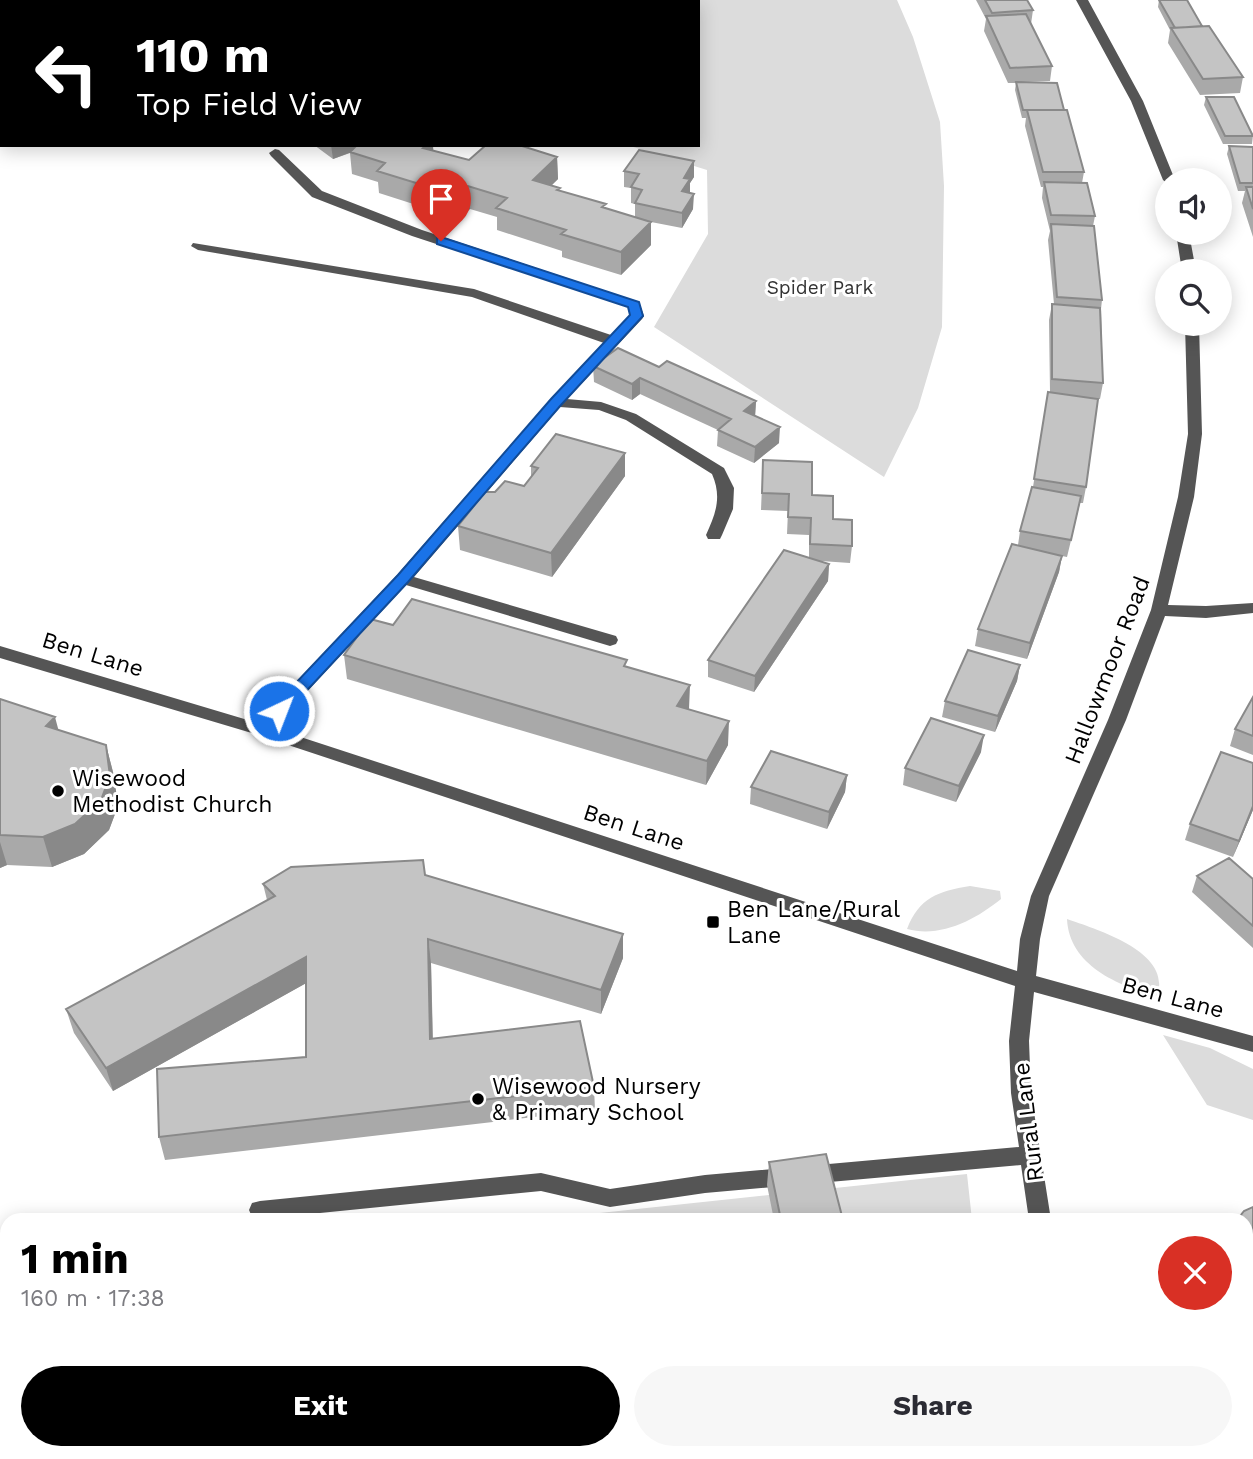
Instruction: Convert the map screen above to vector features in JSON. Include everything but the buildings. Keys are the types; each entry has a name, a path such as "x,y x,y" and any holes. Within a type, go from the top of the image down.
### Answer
{"street":[{"path":"1082,0 1137,101 1164,168"},
{"path":"261,730 403,579 556,402 636,316 634,305 417,233 317,194 275,153"},
{"path":"198,246 474,293 612,341"},
{"name":"Hallowmoor Road","path":"1024,982 1040,897 1117,720 1159,610 1186,497 1195,434 1192,336"},
{"path":"556,402 601,406 631,417 719,471 726,488 725,509 713,535"},
{"path":"403,579 610,640"},
{"path":"1159,610 1206,612 1253,607"},
{"name":"Ben Lane","path":"0,652 261,730 1024,982 1253,1044"},
{"name":"Rural Lane","path":"1024,982 1019,1041 1021,1093 1039,1213"},
{"path":"260,1210 541,1182 610,1198 705,1184 1031,1155"}],"green space":[{"name":"Spider Park","path":"700,0 897,0 913,37 940,122 944,186 942,327 918,408 884,477 654,327 708,234 707,170 633,147 700,147"},
{"path":"970,886 1000,891 1001,899 969,920 945,929 907,929 917,910 931,898 948,890"},
{"path":"1067,919 1096,929 1130,945 1144,955 1154,967 1159,981 1157,996 1112,979 1086,961 1076,949"},
{"path":"1163,1035 1210,1048 1253,1069 1253,1120 1207,1105"},
{"path":"967,1174 971,1213 600,1213"}],"place":[{"name":"Wisewood Methodist Church","path":"58,791"},
{"name":"Ben Lane/Rural Lane","path":"713,922"},
{"name":"Wisewood Nursery & Primary School","path":"478,1099"}],"route":[{"path":"279,711 403,579 556,402 636,316 634,305 441,241"}]}
